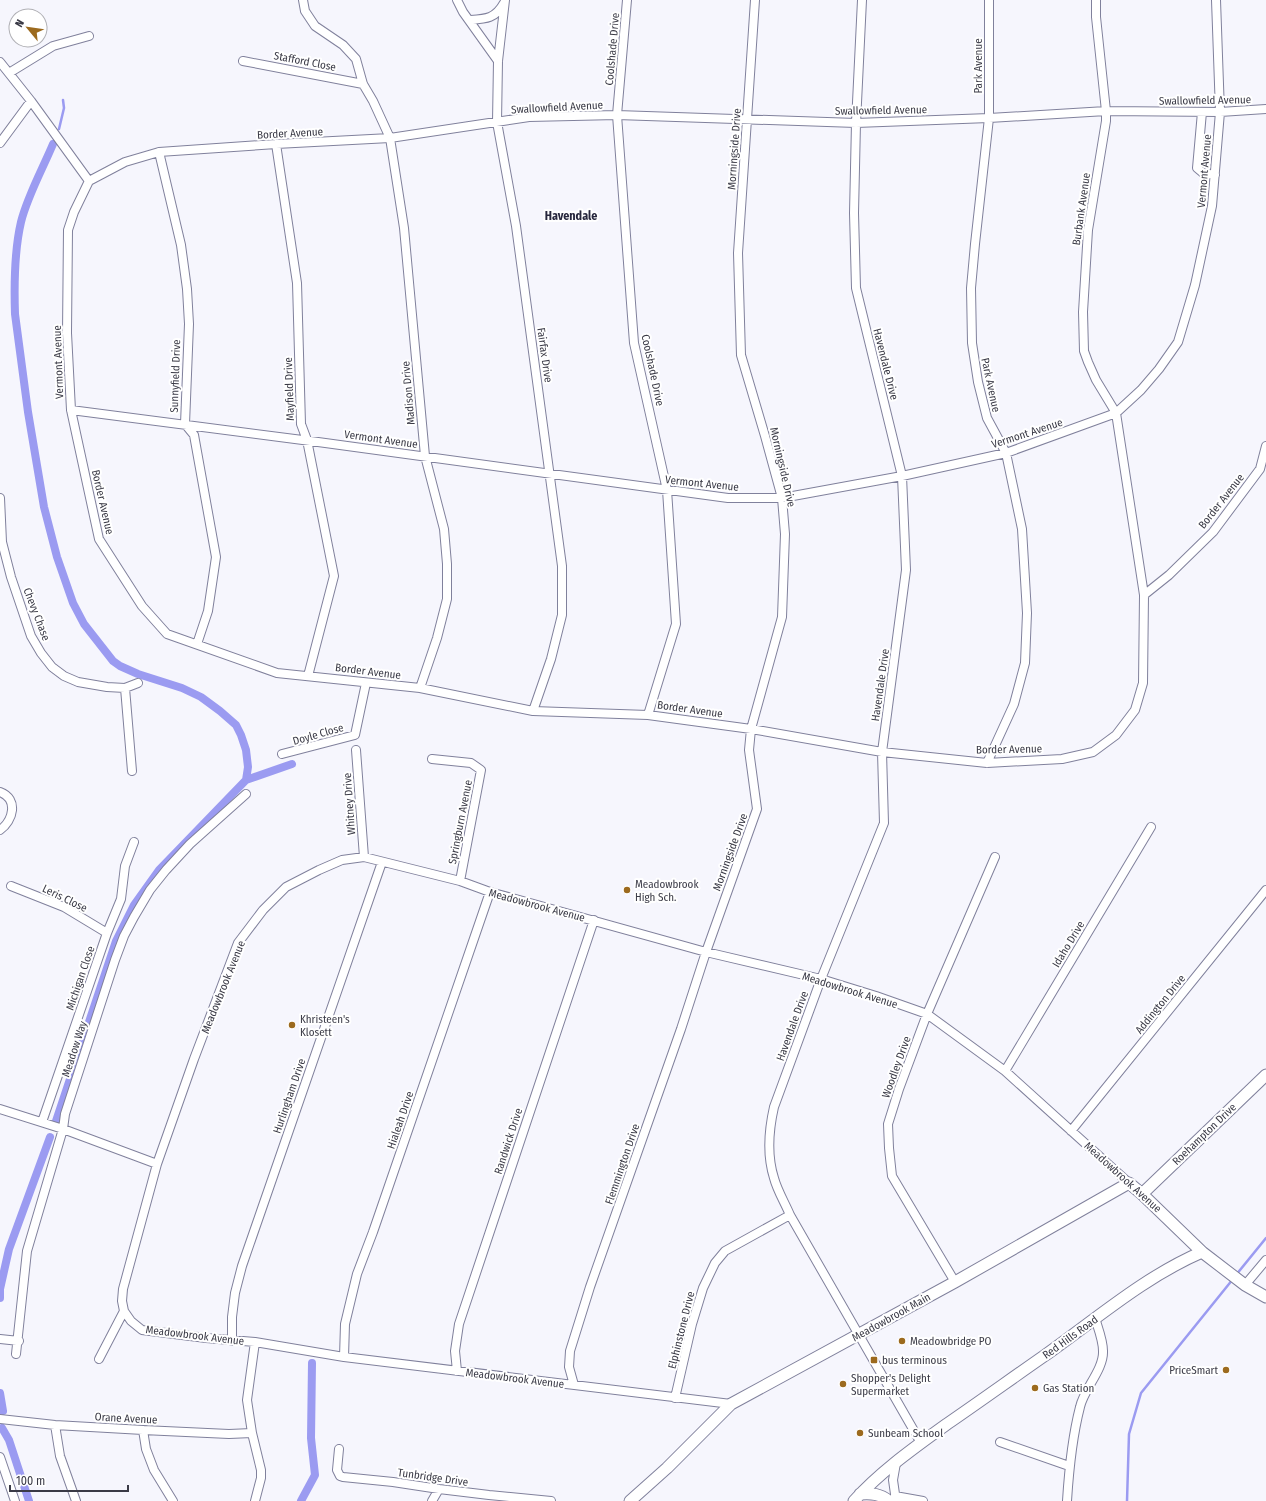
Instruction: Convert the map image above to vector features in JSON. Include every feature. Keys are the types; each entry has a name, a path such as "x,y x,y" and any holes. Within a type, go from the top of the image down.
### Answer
{"street":[{"name":"Madison Drive","path":"303,0 305,11 315,26 342,45 356,59 363,84 373,101 390,138 404,228 425,456 444,529 447,564 447,599 437,638 420,688"},
{"path":"457,0 498,61"},
{"path":"469,20 487,19 499,11 505,0"},
{"name":"Fairfax Drive","path":"505,0 498,61 496,122 516,226 562,566 562,615 551,659 533,711"},
{"name":"Coolshade Drive","path":"627,0 617,115 634,343 667,490 676,624 648,715"},
{"name":"Morningside Drive","path":"706,952 757,809 749,750 751,729 782,617 785,534 782,498 741,355 738,253 755,0"},
{"name":"Havendale Drive","path":"862,0 856,123 854,213 856,288 902,476 906,570 882,752 884,823 821,979 774,1107 770,1121 770,1149 774,1178 790,1215 921,1443"},
{"name":"Park Avenue","path":"987,763 1014,704 1025,663 1027,613 1022,529 1006,453 987,418 978,382 972,343 971,288 974,244 989,118 988,0"},
{"name":"Burbank Avenue","path":"1096,0 1096,17 1106,121 1088,230 1083,312 1084,350 1096,380 1116,413"},
{"name":"Vermont Avenue","path":"89,181 74,212 68,230 67,333 71,410 307,440 728,498 782,498 902,476 1006,453 1116,413 1141,390 1155,374 1178,342 1204,250 1212,206 1220,112 1216,0"},
{"path":"9,73 53,46 89,36"},
{"name":"Stafford Close","path":"243,61 363,84"},
{"path":"0,62 31,101 89,181"},
{"path":"0,143 31,101"},
{"name":"Swallowfield Avenue","path":"496,122 529,117 617,115 856,123 989,118 1106,111 1220,112 1266,109"},
{"path":"1202,112 1197,168 1203,173 1215,175"},
{"name":"Border Avenue","path":"89,181 125,162 159,152 390,138 496,122"},
{"name":"Mayfield Drive","path":"276,144 297,283 301,424 307,440 334,576 308,676"},
{"name":"Sunnyfield Drive","path":"159,152 182,246 187,289 189,324 184,424 194,435 216,557 208,611 197,644"},
{"name":"Border Avenue","path":"71,410 99,539 142,606 154,621 168,634 277,673 420,688 533,711 648,715 751,729 882,752 987,763 1062,759 1077,756 1093,752 1116,735 1135,710 1143,683 1144,595 1169,575 1213,532 1263,470 1266,446"},
{"path":"1116,413 1144,595"},
{"name":"Chevy Chase","path":"0,498 2,542 31,636 41,653 52,667 64,676 78,682 106,687 124,688 138,683"},
{"name":"Doyle Close","path":"282,754 355,735 366,683"},
{"path":"124,688 132,771"},
{"name":"Whitney Drive","path":"356,750 364,857"},
{"name":"Springburn Avenue","path":"432,760 471,763 481,770 460,881"},
{"path":"0,792 9,799 12,806 12,816 10,821 0,830"},
{"name":"Meadow Way","path":"16,1354 19,1341 27,1251 63,1129 65,1114 124,936 150,890 166,870 190,844 246,794"},
{"name":"Idaho Drive","path":"1005,1072 1151,827"},
{"name":"Michigan Close","path":"42,1122 107,933 121,899 125,866 134,842"},
{"name":"Meadowbrook Avenue","path":"731,1404 344,1357 255,1342 232,1341 142,1330 131,1321 124,1310 122,1301 123,1289 156,1164 238,943 263,910 286,887 342,860 364,857 460,881 490,892 706,952 821,979 927,1014 1005,1072 1142,1194 1202,1252"},
{"name":"Woodley Drive","path":"955,1282 892,1176 888,1124 927,1014 995,857"},
{"name":"Hurlingham Drive","path":"232,1341 232,1317 235,1292 242,1266 382,862"},
{"name":"Leris Close","path":"12,886 64,907 107,933"},
{"name":"Addington Drive","path":"1071,1131 1266,890"},
{"name":"Hialeah Drive","path":"344,1357 345,1324 357,1274 373,1232 490,892"},
{"name":"Randwick Drive","path":"457,1371 455,1351 459,1324 594,920"},
{"name":"Flemmington Drive","path":"574,1385 569,1367 570,1351 590,1287 681,1029 706,952"},
{"name":"Roehampton Drive","path":"1142,1194 1266,1075"},
{"path":"0,1109 63,1129 156,1164"},
{"name":"Meadowbrook Main","path":"630,1501 667,1468 731,1404 955,1282 1129,1183"},
{"name":"Elphinstone Drive","path":"675,1398 698,1302 715,1263 725,1251 790,1215"},
{"path":"1202,1252 1244,1284 1266,1297"},
{"name":"Red Hills Road","path":"857,1498 878,1476 921,1443 1095,1318 1179,1262 1202,1252"},
{"path":"1244,1284 1266,1260"},
{"path":"99,1359 124,1310"},
{"path":"1067,1501 1069,1466 1080,1404 1100,1365 1104,1351 1095,1318"},
{"path":"0,1339 19,1341"},
{"path":"255,1342 247,1400 252,1433 261,1470 261,1478 255,1501"},
{"name":"Orane Avenue","path":"0,1418 55,1425 229,1434 252,1433"},
{"path":"55,1425 60,1456 76,1501"},
{"path":"144,1430 146,1449 154,1470 173,1501"},
{"path":"1000,1442 1069,1466"},
{"name":"Tunbridge Drive","path":"339,1449 337,1470 340,1476 343,1477 551,1501"},
{"path":"0,1457 15,1501"},
{"path":"894,1499 893,1480 896,1463"},
{"path":"432,1501 439,1489"},
{"path":"857,1498 871,1493 894,1499 923,1501"}],"waterway":[{"path":"59,129 64,108 63,100"},
{"path":"53,144 31,193 21,222 15,268 15,314 28,412 44,507 57,557 73,603 84,624 113,661 120,666 138,674 182,688 201,697 236,725 246,750 248,767 246,780"},
{"path":"56,1121 116,941 134,905 159,870 246,780 292,764"},
{"path":"0,1298 0,1289 9,1249 50,1137"},
{"path":"1236,1275 1266,1238"},
{"path":"1127,1501 1129,1434 1141,1393 1233,1279"},
{"path":"301,1501 315,1475 311,1438 312,1363"},
{"path":"0,1393 3,1411"},
{"path":"2,1428 9,1440 29,1501"}],"place":[{"name":"Meadowbrook High Sch.","path":"627,890"},
{"name":"Khristeen's Klosett","path":"292,1025"},
{"name":"Meadowbridge PO","path":"902,1341"},
{"name":"bus terminous","path":"874,1360"},
{"name":"PriceSmart","path":"1226,1370"},
{"name":"Shopper's Delight Supermarket","path":"843,1384"},
{"name":"Gas Station","path":"1035,1388"},
{"name":"Sunbeam School","path":"860,1433"}],"district":[{"name":"Havendale","path":"571,216"}]}
